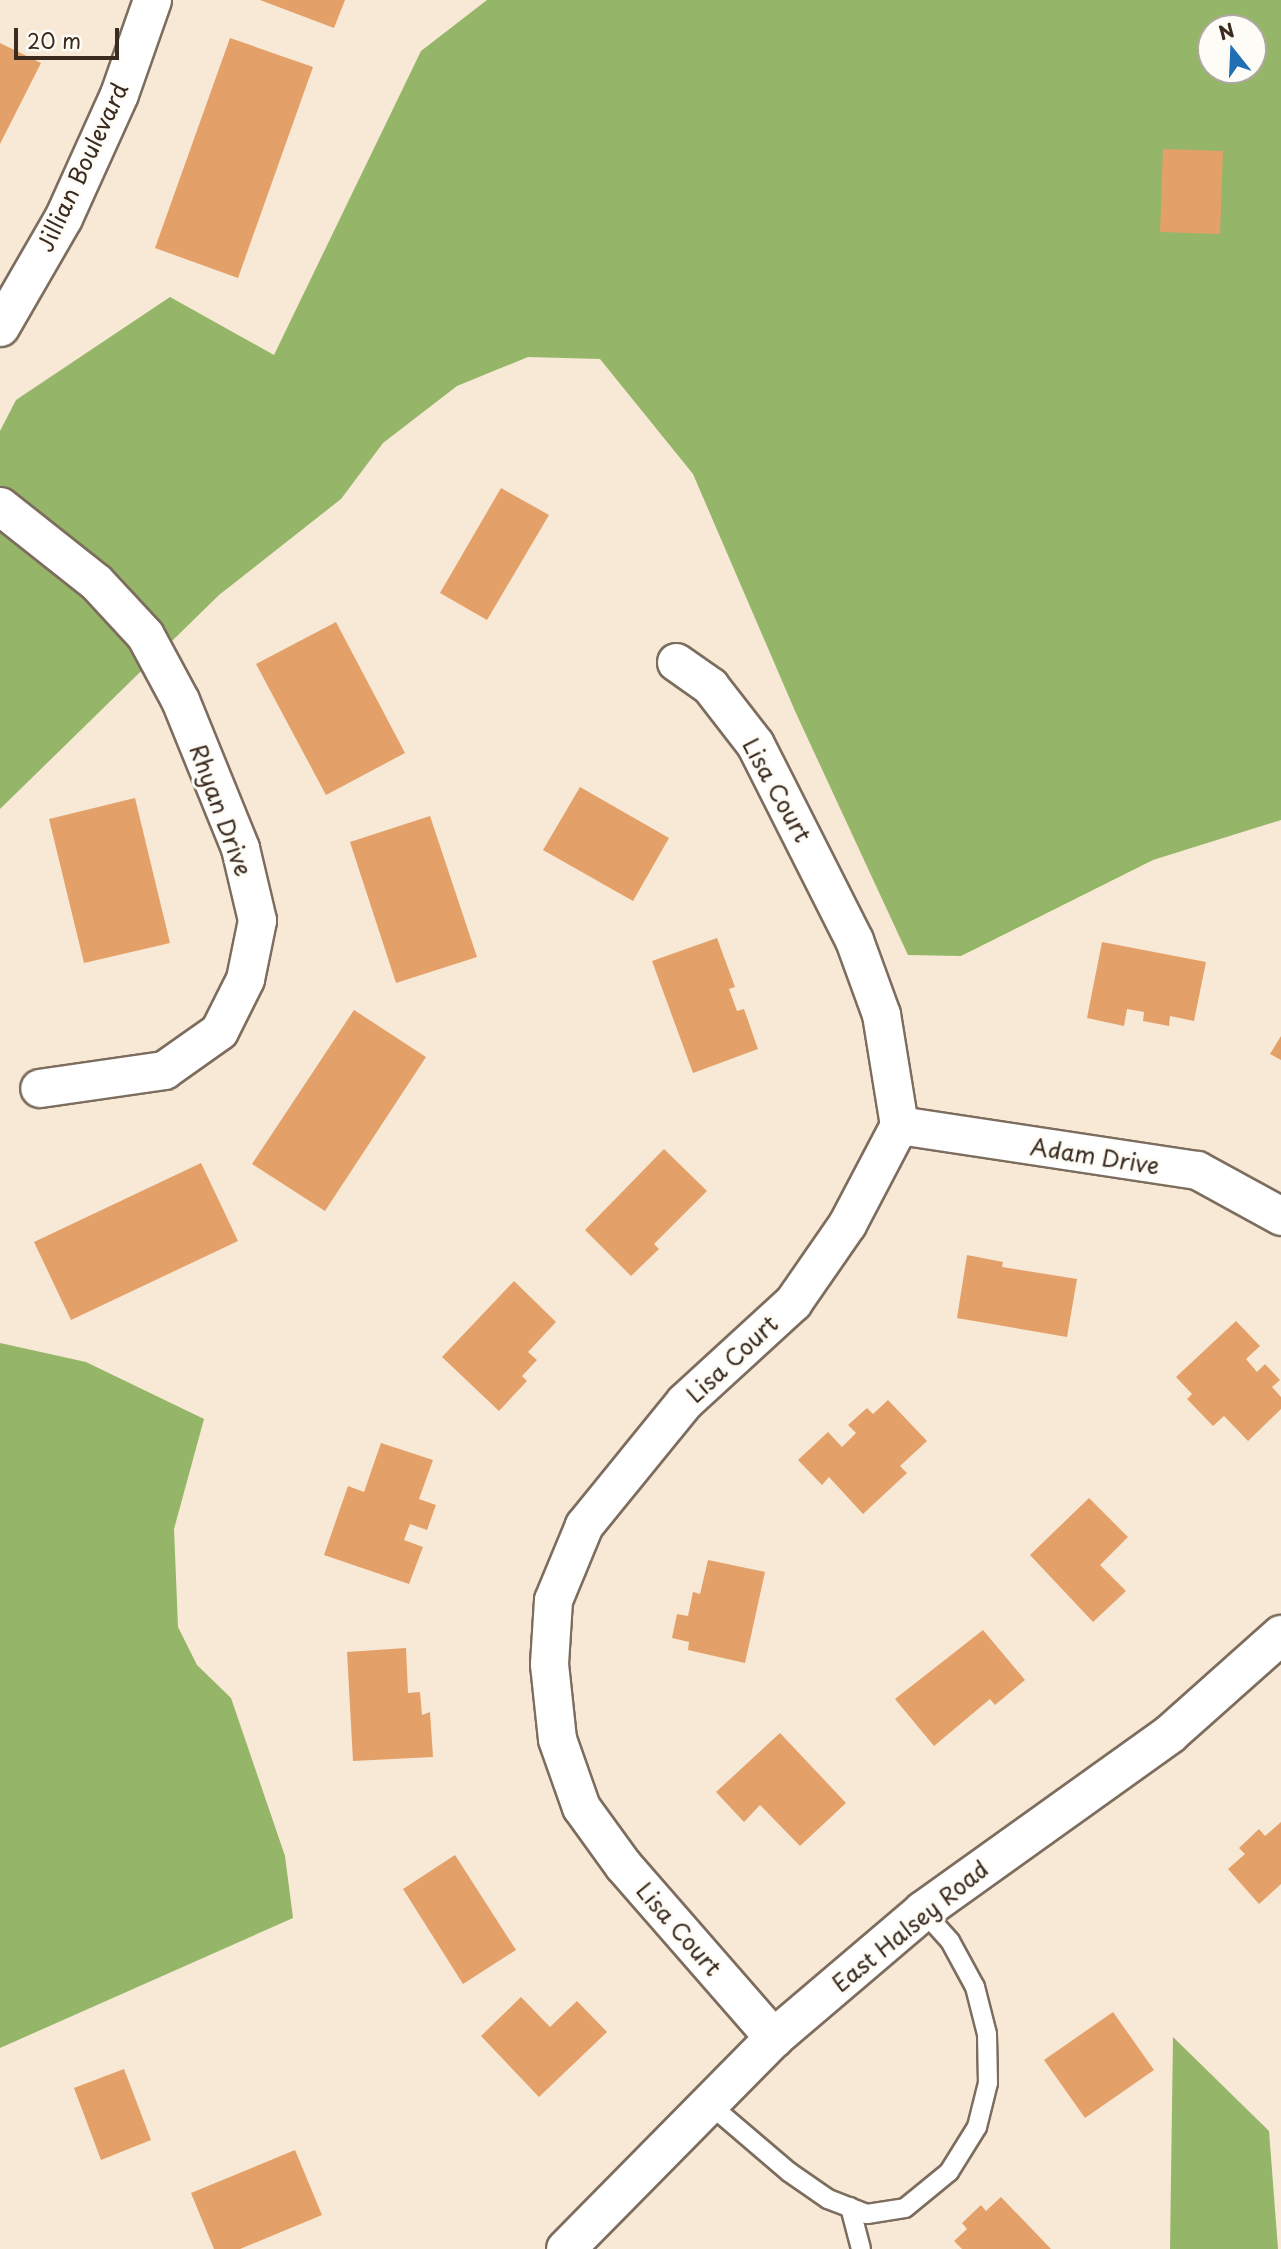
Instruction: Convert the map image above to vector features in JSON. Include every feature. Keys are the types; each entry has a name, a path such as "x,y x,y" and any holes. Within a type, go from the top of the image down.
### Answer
{"street":[{"name":"Jillian Boulevard","path":"0,327 63,218 119,94 152,0"},
{"name":"Rhyan Drive","path":"0,506 96,582 145,635 180,700 235,836 257,920 245,979 219,1031 164,1070 39,1088"},
{"name":"Lisa Court","path":"676,662 710,686 755,744 843,917 881,1014 899,1125 848,1224 793,1302 684,1402 584,1525 553,1600 549,1664 557,1739 581,1807 623,1865 774,2038"},
{"name":"Adam Drive","path":"899,1125 1197,1170 1281,1216"},
{"name":"East Halsey Road","path":"566,2249 706,2102 774,2038 923,1910 1170,1734 1281,1635"}],"lane":[{"path":"706,2102 789,2172 828,2199 867,2214 905,2208 949,2172 977,2127 988,2083 988,2034 975,1987 950,1941 923,1910"},
{"path":"850,2207 862,2249"}],"green space":[{"path":"487,0 1281,0 1281,820 1153,860 961,956 908,955 795,711 693,474 600,359 528,357 457,386 383,443 341,499 219,595 0,809 0,431 16,400 170,297 274,355 421,51"},
{"path":"0,1343 86,1362 204,1419 174,1529 178,1627 197,1665 231,1698 285,1856 293,1918 0,2048"},
{"path":"1173,2037 1269,2131 1278,2249 1170,2249"}],"building":[{"path":"260,0 345,0 334,28"},
{"path":"230,38 313,67 238,278 155,248"},
{"path":"0,43 41,63 0,144"},
{"path":"1163,149 1223,151 1220,234 1160,232"},
{"path":"501,488 549,515 487,620 440,593"},
{"path":"336,622 405,753 326,795 256,664"},
{"path":"580,787 669,838 633,901 543,850"},
{"path":"135,798 170,943 84,963 49,819"},
{"path":"430,816 477,957 396,983 350,842"},
{"path":"717,938 735,987 729,989 737,1011 744,1009 758,1049 693,1073 652,961"},
{"path":"1102,942 1206,962 1194,1021 1170,1016 1169,1026 1143,1021 1144,1012 1127,1009 1124,1026 1087,1018"},
{"path":"354,1010 426,1057 325,1211 252,1164"},
{"path":"1281,1036 1281,1060 1270,1054"},
{"path":"664,1149 707,1191 654,1244 659,1249 631,1276 585,1230"},
{"path":"201,1163 238,1241 71,1320 34,1242"},
{"path":"967,1255 1003,1262 1002,1267 1077,1279 1067,1337 957,1318"},
{"path":"514,1281 556,1322 528,1352 537,1360 522,1376 527,1381 499,1411 442,1357"},
{"path":"1236,1321 1260,1346 1246,1359 1257,1372 1265,1364 1280,1380 1272,1387 1281,1397 1281,1409 1248,1441 1224,1416 1213,1426 1187,1399 1192,1394 1176,1377"},
{"path":"888,1400 927,1441 900,1466 907,1473 863,1514 829,1477 822,1485 798,1460 828,1432 842,1447 856,1433 848,1425 867,1408 873,1414"},
{"path":"381,1443 433,1460 419,1499 436,1505 427,1530 410,1524 404,1540 423,1547 409,1584 324,1555 348,1486 364,1492"},
{"path":"1089,1498 1128,1537 1100,1565 1126,1591 1093,1622 1030,1555"},
{"path":"708,1560 765,1572 745,1663 688,1650 689,1642 672,1638 677,1614 688,1616 693,1592 700,1594"},
{"path":"983,1630 1025,1680 995,1705 990,1699 934,1746 895,1699"},
{"path":"406,1648 408,1693 420,1692 422,1715 430,1712 433,1757 353,1761 347,1652"},
{"path":"780,1733 846,1803 800,1846 760,1805 744,1822 716,1792"},
{"path":"1281,1822 1281,1884 1259,1904 1228,1869 1245,1854 1239,1848 1259,1829 1265,1836"},
{"path":"455,1855 516,1950 463,1984 403,1889"},
{"path":"521,1997 550,2027 577,2001 607,2032 539,2097 481,2036"},
{"path":"1113,2012 1154,2070 1085,2118 1044,2060"},
{"path":"124,2069 151,2140 101,2160 74,2088"},
{"path":"295,2150 322,2215 240,2249 214,2249 191,2193"},
{"path":"1001,2197 1051,2249 962,2249 954,2241 967,2229 962,2223 981,2205 986,2211"}]}
